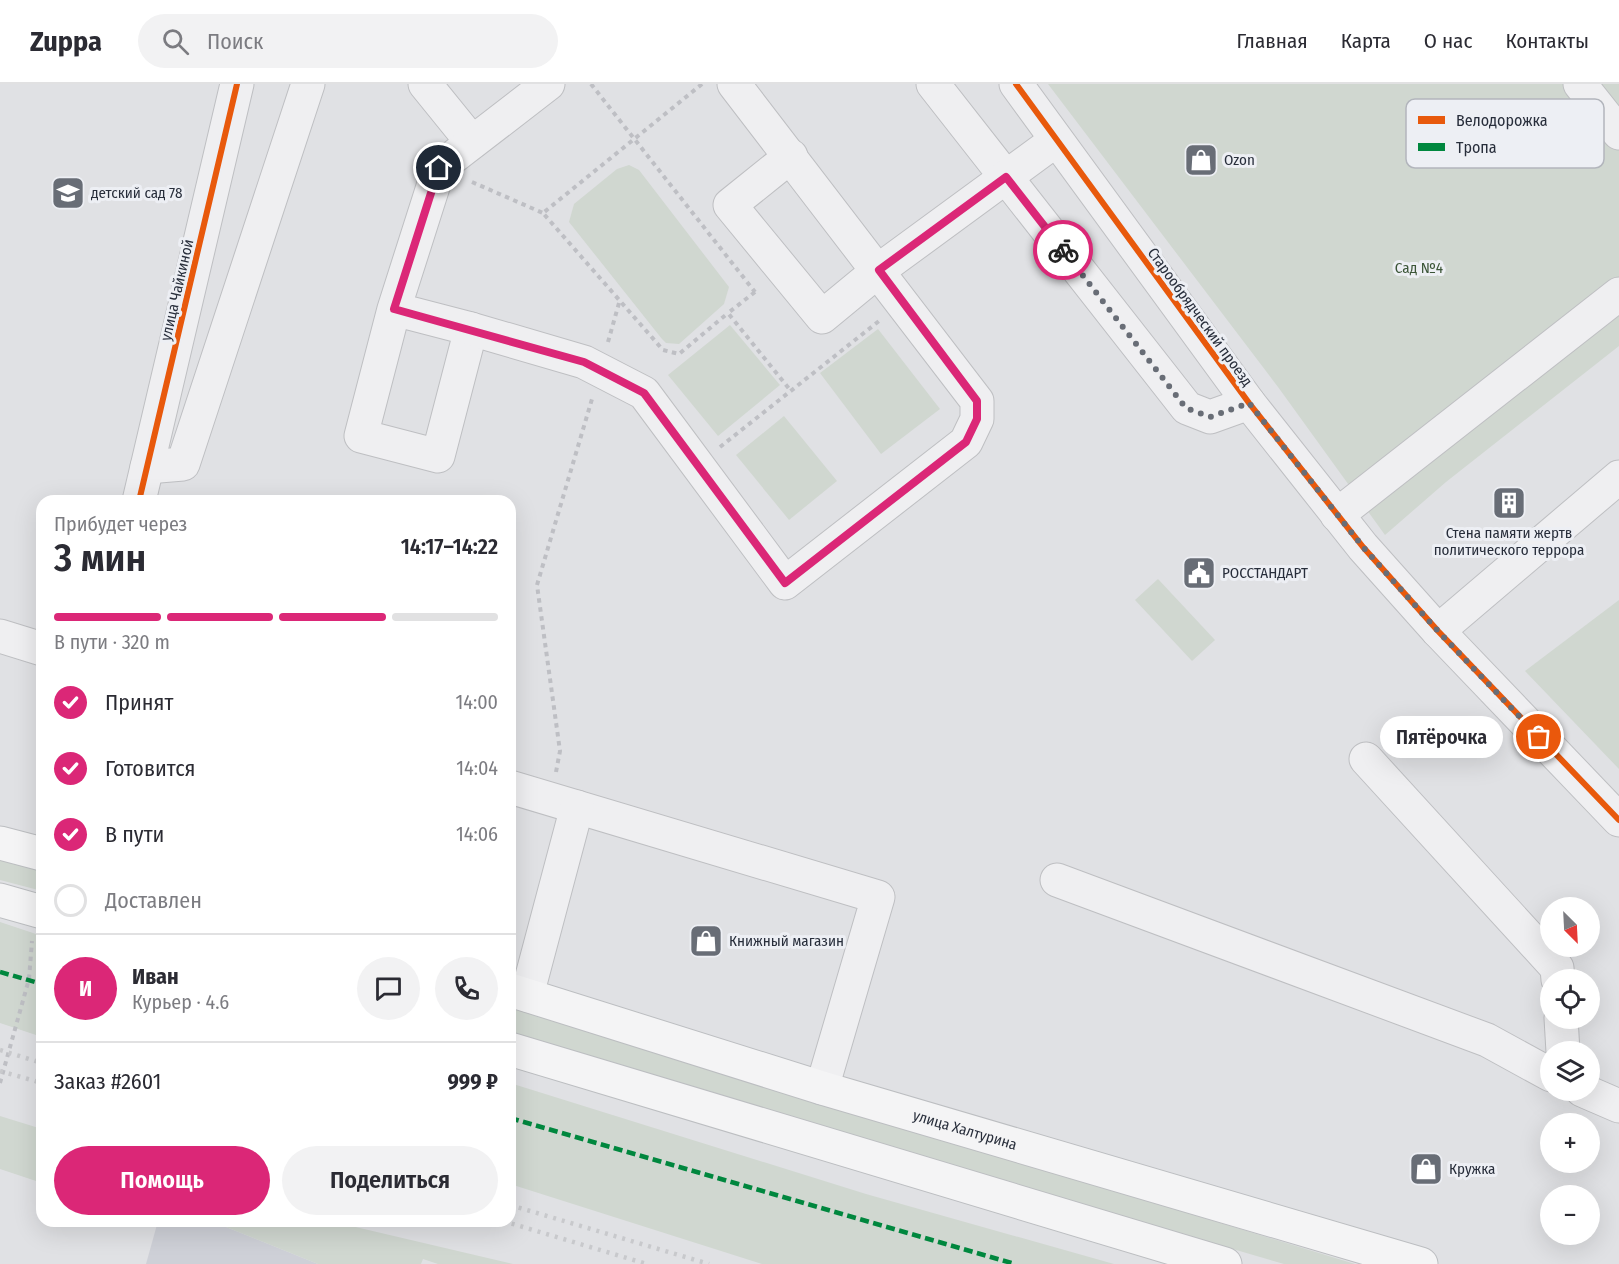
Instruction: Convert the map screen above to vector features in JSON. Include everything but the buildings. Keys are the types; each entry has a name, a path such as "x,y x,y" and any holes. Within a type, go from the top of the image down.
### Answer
{"main road":[{"path":"0,843 36,852"},
{"path":"0,900 36,910"},
{"name":"улица Халтурина","path":"519,992 822,1088 1421,1264"},
{"path":"516,1051 1225,1264"}],"street":[{"name":"улица Чайкиной","path":"140,495 237,84"},
{"path":"147,467 183,464 308,84"},
{"path":"425,84 472,142"},
{"path":"471,329 438,456 360,436 394,309 439,168 548,84"},
{"path":"933,84 1186,408 1210,417 1249,403"},
{"name":"Старообрядческий проезд","path":"1016,84 1055,141 1249,403 1337,515 1438,631 1619,820"},
{"path":"1580,84 1592,99"},
{"path":"394,309 584,362 644,393 785,583 966,442 977,419 977,401 791,156 749,89"},
{"path":"1604,114 1619,133"},
{"path":"791,156 730,205 822,317 879,270 1055,141"},
{"path":"1337,515 1619,294"},
{"path":"1438,631 1619,477"},
{"path":"0,636 36,647"},
{"path":"1366,759 1557,969"},
{"path":"516,789 879,897 822,1088"},
{"path":"519,992 577,807"},
{"path":"1057,880 1487,1040 1540,1069"},
{"path":"1600,1098 1619,1106"}],"path":[{"path":"591,84 755,292"},
{"path":"543,213 702,84"},
{"path":"439,168 543,213 619,303 663,350 679,354 783,269"},
{"path":"698,465 903,302"},
{"path":"560,751 537,585 619,303"},
{"path":"728,313 791,391"},
{"path":"0,1083 30,979 36,928"}],"shaded area":[{"path":"156,1227 226,1227 318,1264 146,1264"}],"green space":[{"name":"Сад №4","path":"1048,84 1619,84 1619,346 1446,482 1385,535 1278,387"},
{"path":"629,165 639,170 729,287 724,304 679,344 666,343 662,339 569,222 574,204 617,169"},
{"path":"730,325 780,385 718,436 668,375"},
{"path":"878,329 940,409 881,454 820,373"},
{"path":"784,416 837,481 789,520 736,455"},
{"path":"1158,579 1215,640 1192,661 1135,600"},
{"path":"1619,600 1619,769 1525,671"},
{"path":"0,853 36,862 36,889 0,880"},
{"path":"0,922 36,934 36,1035 0,1023"},
{"path":"516,1008 1355,1264 1284,1264 516,1036"},
{"path":"516,1085 866,1194 1114,1264 762,1264 516,1186"},
{"path":"0,1116 36,1127 36,1181 0,1169"},
{"path":"226,1227 356,1227 513,1264 438,1264 423,1259 421,1264 318,1264"}],"railway":[{"path":"0,1050 36,1061"},
{"path":"0,1071 36,1081"},
{"path":"516,1207 709,1264"},
{"path":"516,1225 647,1264"}],"marked path":[{"path":"0,972 36,982"},
{"path":"516,1120 1015,1264"}],"cycle path":[{"path":"140,495 237,84"},
{"path":"1016,84 1249,403 1363,547 1438,631 1619,820"}],"way so far":[{"path":"1063,250 1186,408 1210,417 1249,403 1363,547 1438,631 1539,737"}],"place":[{"name":"Ozon","path":"1201,160"},
{"name":"детский сад 78","path":"68,193"},
{"name":"Стена памяти жертв политического террора","path":"1509,503"},
{"name":"РОССТАНДАРТ","path":"1199,573"},
{"name":"Пятёрочка","path":"1539,737"},
{"name":"Книжный магазин","path":"706,941"},
{"name":"Кружка","path":"1426,1169"}],"route":[{"path":"439,168 394,309 584,362 644,393 785,583 966,442 977,419 979,411 977,401 879,270 1006,177 1063,250"}]}
